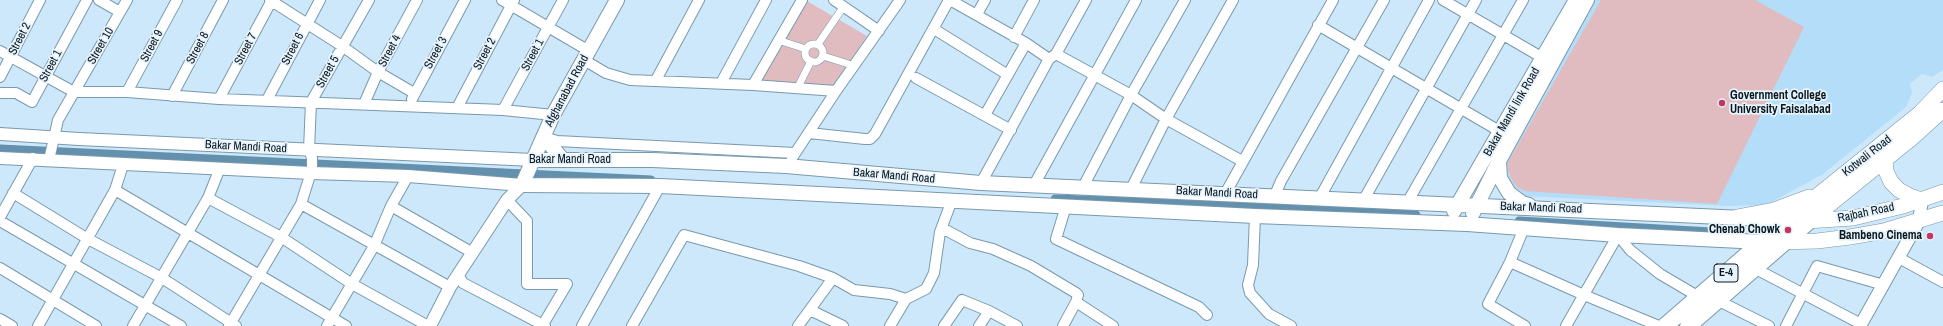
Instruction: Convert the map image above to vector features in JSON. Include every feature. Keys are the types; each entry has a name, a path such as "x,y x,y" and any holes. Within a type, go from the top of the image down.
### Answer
{"highway":[{"name":"E-4","path":"1665,326 1787,220"},
{"name":"E-4","path":"1688,326 1808,222"}],"main road":[{"name":"Afghanabad Road","path":"527,174 553,115 617,0"},
{"name":"Bakar Mandi link Road","path":"1447,224 1457,204 1501,132 1576,0"},
{"name":"Bakar Mandi link Road","path":"1467,224 1587,0"},
{"name":"Kotwali Road","path":"1787,220 1920,113 1943,89"},
{"name":"Kotwali Road","path":"1808,222 1943,110"},
{"path":"544,136 563,160"},
{"path":"1885,159 1886,171 1891,182 1899,190 1922,200"},
{"name":"Bakar Mandi Road","path":"527,174 563,160 652,160 786,166 982,183 1787,220"},
{"path":"1499,162 1500,178 1509,193 1522,204 1538,208"},
{"name":"Bakar Mandi Road","path":"527,174 660,186 1255,216 1467,224 1618,235 1762,242"},
{"path":"1737,217 1780,208 1828,187"},
{"path":"1113,208 1114,188"},
{"name":"Rajbah Road","path":"1787,220 1808,222 1853,218 1922,200 1943,192"},
{"name":"Rajbah Road","path":"1762,242 1784,242 1850,237 1884,231 1943,213"}],"street":[{"name":"Street 2","path":"0,77 40,0"},
{"name":"Street 1","path":"0,93 16,94 32,102 87,0"},
{"path":"99,0 120,12"},
{"name":"Street 10","path":"49,160 58,120 127,0"},
{"name":"Street 9","path":"127,92 177,0"},
{"name":"Street 8","path":"172,96 223,0"},
{"path":"271,0 342,46 378,72 414,93"},
{"name":"Street 7","path":"219,98 271,0"},
{"name":"Street 6","path":"267,100 306,23 320,0"},
{"name":"Street 5","path":"232,325 259,274 301,204 311,171 311,102 369,0"},
{"name":"Street 4","path":"364,104 378,72 417,0"},
{"name":"Street 3","path":"410,106 414,93 465,0"},
{"name":"Street 1","path":"503,110 563,0"},
{"path":"656,80 699,0"},
{"path":"721,83 766,0"},
{"path":"753,84 802,0"},
{"path":"834,0 879,31"},
{"path":"786,166 836,91 900,0"},
{"path":"809,133 864,139 870,138 876,134 950,0 977,14 1014,37 1131,95 1166,119 1242,161"},
{"path":"977,14 985,0"},
{"path":"1014,37 1034,0"},
{"path":"982,183 1086,0"},
{"path":"1034,185 1136,0"},
{"path":"1083,187 1131,95 1185,0"},
{"path":"1131,189 1166,119 1233,0"},
{"path":"1225,194 1333,0"},
{"path":"1274,196 1280,182 1384,0"},
{"path":"1319,199 1429,0"},
{"path":"1443,0 1543,58"},
{"path":"1363,201 1476,0"},
{"path":"1407,203 1523,0"},
{"name":"Street 2","path":"457,108 509,2"},
{"path":"509,2 548,26 606,73 619,78 630,80 753,84 836,91"},
{"path":"818,44 844,6"},
{"path":"1318,26 1501,132"},
{"path":"934,29 1008,75"},
{"path":"778,40 806,49"},
{"path":"985,115 1026,43"},
{"path":"811,44 818,44 823,49 823,56 818,61 811,61 806,56 806,49 811,44"},
{"path":"0,51 74,92 127,92 172,96 503,110 553,115"},
{"path":"823,56 855,66"},
{"path":"798,87 811,61"},
{"path":"916,78 1011,130"},
{"name":"Bakar Mandi Road","path":"0,134 310,154 527,174"},
{"path":"544,136 557,141 795,153"},
{"name":"Bakar Mandi Road","path":"0,158 33,158 124,165 311,171 408,176 527,174"},
{"path":"0,217 33,158"},
{"path":"38,326 115,190 124,165"},
{"path":"134,326 208,198 220,168"},
{"path":"208,198 281,237 352,284 429,326 472,253 507,200 527,174"},
{"path":"330,322 374,246 391,206 408,176"},
{"path":"582,326 660,186"},
{"path":"115,190 259,274 330,322 346,326"},
{"path":"14,193 88,239 162,278 232,325"},
{"path":"458,275 464,283 543,326 566,284 527,284 527,221 507,200"},
{"path":"890,326 906,299 926,289 934,273 942,228 952,200"},
{"path":"1864,325 1902,260 1923,220 1922,200"},
{"path":"301,204 450,288"},
{"path":"391,206 472,253"},
{"path":"1066,206 1056,239 1198,307 1207,315"},
{"path":"1255,216 1252,265 1248,285 1250,293 1269,314 1291,326"},
{"path":"0,221 181,326"},
{"path":"942,228 970,243 993,249 1030,266 1076,293 1078,295 1076,302 1063,326"},
{"path":"1524,228 1510,262 1488,304 1525,326"},
{"path":"632,326 684,235 799,266 833,278 854,290 890,294 906,299"},
{"path":"1566,326 1618,235 1630,250 1660,274 1699,297"},
{"path":"1902,260 1943,282"},
{"path":"1864,325 1884,285 1902,260"},
{"path":"1510,262 1659,326"},
{"path":"1786,326 1817,266 1884,285"},
{"path":"0,268 96,326"},
{"path":"1754,268 1864,325"},
{"path":"798,326 833,278"},
{"path":"944,326 962,300 989,311 1015,326"},
{"path":"1717,300 1769,326"},
{"path":"1076,302 1113,326"},
{"path":"810,310 843,326"},
{"path":"979,326 989,311"},
{"path":"0,319 12,326"}],"shaded area":[{"name":"Government College University Faisalabad","path":"1595,0 1943,0 1943,70 1932,77 1922,74 1910,84 1912,93 1906,107 1823,174 1766,205 1727,206 1525,196 1514,188 1508,179 1506,159"},
{"name":"Government College University Faisalabad","path":"1601,0 1755,0 1804,27 1717,204 1525,191 1517,187 1513,182 1508,171 1508,162"},
{"path":"807,1 867,36 831,89 752,83"}],"waterway":[{"path":"0,149 651,180"},
{"path":"1055,199 1231,205 1416,215"},
{"path":"1519,221 1729,233"}],"place":[{"name":"Government College University Faisalabad","path":"1722,103"},
{"name":"Chenab Chowk","path":"1788,230"},
{"name":"Bambeno Cinema","path":"1930,236"}]}
